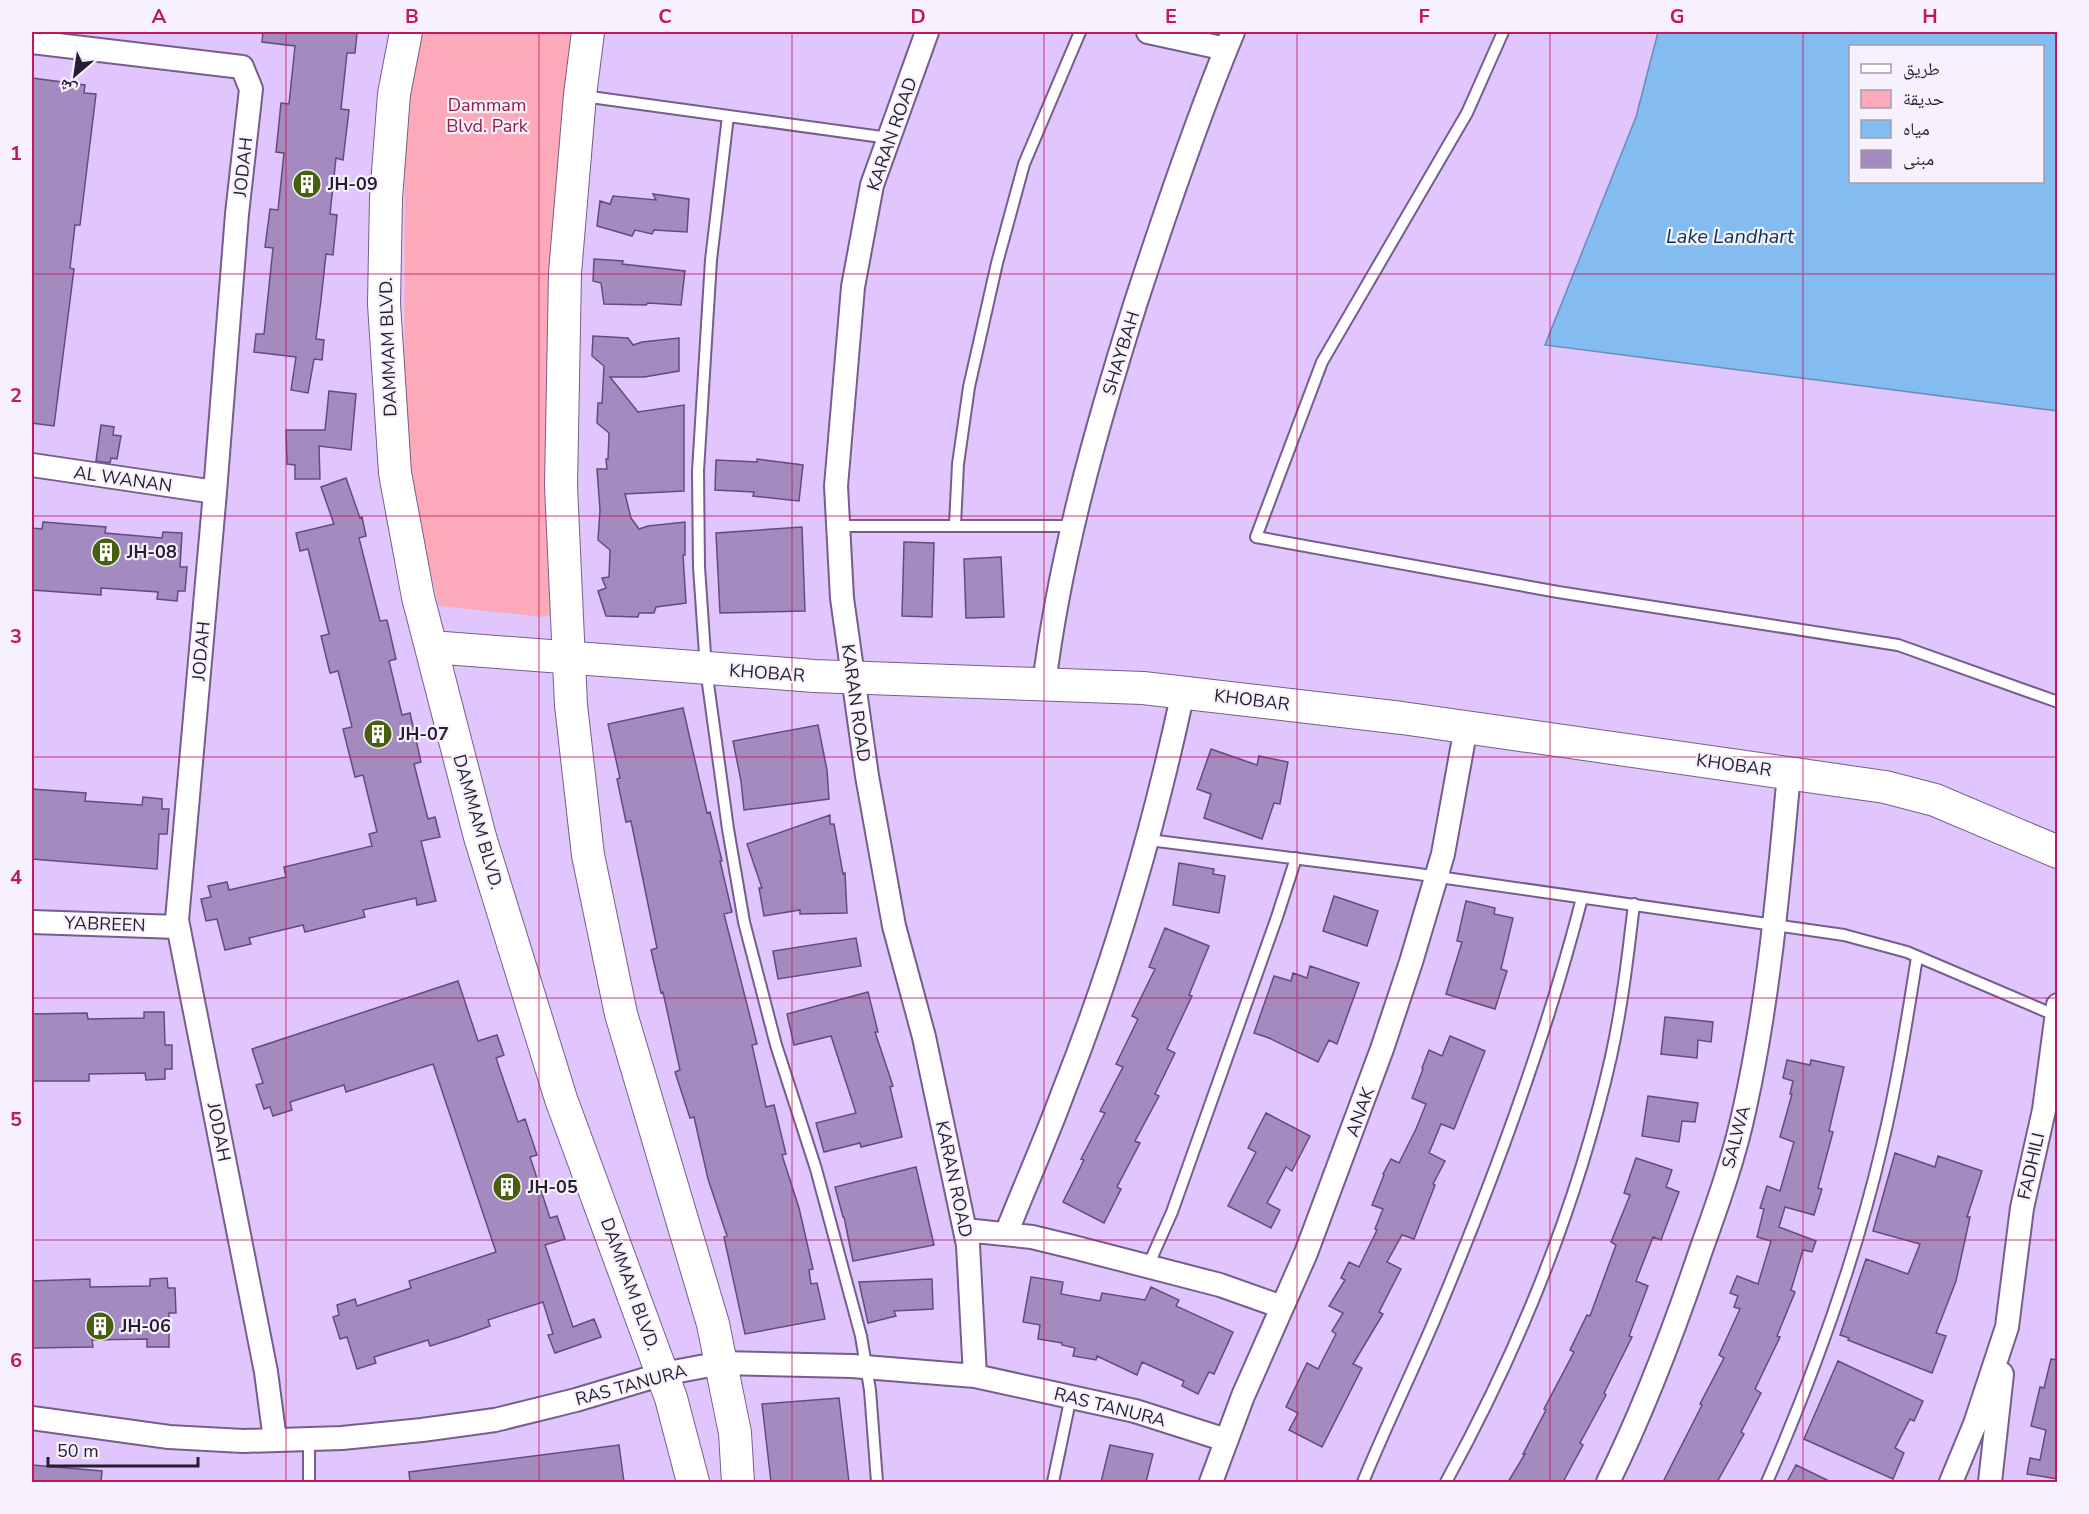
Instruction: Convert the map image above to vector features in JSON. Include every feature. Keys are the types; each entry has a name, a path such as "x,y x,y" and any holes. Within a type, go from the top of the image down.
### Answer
{"main road":[{"name":"DAMMAM BLVD.","path":"406,32 394,94 386,198 384,304 395,473 418,597 480,837 561,1099 663,1374 693,1482"},
{"path":"588,32 579,95 564,273 561,486 571,705 588,855 621,1014 713,1324 735,1433 738,1482"},
{"name":"KHOBAR","path":"431,647 853,678 1143,688 1466,727 1884,787 1935,800 2058,852"}],"street":[{"name":"KARAN ROAD","path":"927,32 872,184 854,287 836,486 842,598 867,776 894,926 924,1037 968,1245 975,1376"},
{"path":"1149,32 1230,40"},
{"name":"SHAYBAH","path":"1044,684 1050,633 1079,497 1120,354 1163,220 1230,40"},
{"name":"JODAH","path":"32,42 242,67 251,88 237,214 177,920 266,1372 275,1440"},
{"name":"AL WANAN","path":"32,465 215,492"},
{"path":"1006,1234 1083,1039 1127,912 1149,840 1183,692"},
{"name":"ANAK","path":"1211,1482 1243,1396 1306,1253 1351,1137 1412,962 1446,842 1466,727"},
{"name":"SALWA","path":"1608,1482 1631,1435 1671,1338 1718,1202 1745,1108 1758,1038 1773,924 1789,772"},
{"name":"YABREEN","path":"32,922 178,927"},
{"name":"FADHILI","path":"1990,1482 2022,1208 2044,1110 2057,1012"},
{"path":"965,1230 1042,1240 1220,1285 1282,1307"},
{"name":"FADHILI","path":"1952,1482 1975,1424 2007,1327"},
{"name":"RAS TANURA","path":"32,1418 168,1437 243,1441 342,1438 422,1431 495,1420 576,1400 663,1374 721,1363 866,1367 975,1376 1135,1411 1226,1440"}],"lane":[{"path":"955,525 958,464 969,387 997,263 1024,164 1080,32"},
{"path":"1503,32 1467,113 1322,362 1256,537 1558,592 1898,645 2058,702"},
{"path":"579,95 889,138"},
{"path":"728,116 711,260 698,471 699,567 706,669 728,829 744,922 776,1045 816,1168 861,1335 870,1390 877,1482"},
{"path":"838,526 1073,526"},
{"path":"1149,840 1437,876 1844,934 1917,957 2057,1012"},
{"path":"1148,1266 1179,1190 1296,858"},
{"path":"1363,1482 1434,1321 1485,1192 1530,1070 1567,956 1582,898"},
{"path":"1446,1482 1471,1436 1520,1332 1558,1239 1583,1162 1611,1055 1627,962 1634,904"},
{"path":"1767,1482 1798,1411 1860,1228 1883,1145 1917,957"},
{"path":"1053,1482 1071,1396"},
{"path":"309,1439 309,1482"}],"green space":[{"name":"Dammam Blvd. Park","path":"415,32 581,32 555,222 548,563 559,615 542,617 439,606 404,465 405,75"}],"water":[{"name":"Lake Landhart","path":"1658,32 2057,32 2057,411 1545,345 1636,117"}],"building":[{"name":"JH-09","path":"263,32 357,33 355,53 347,53 341,109 349,110 343,160 336,158 330,214 337,215 333,255 326,254 316,339 324,340 322,360 314,359 308,393 291,390 296,357 254,352 256,334 264,334 273,248 265,247 270,209 278,210 284,153 276,152 281,103 289,104 295,46 262,42"},
{"path":"32,78 85,85 84,93 96,94 80,225 75,225 70,268 74,269 54,426 32,423"},
{"path":"653,194 689,199 687,232 654,230 652,234 635,230 632,236 597,226 600,201 610,204 613,196 656,200"},
{"path":"594,259 623,261 622,264 685,271 681,305 604,304 601,283 593,281"},
{"path":"593,336 628,338 633,345 679,338 679,371 644,377 610,377 638,412 684,405 684,491 625,494 631,518 639,529 685,522 685,555 683,555 686,603 656,607 654,613 639,613 638,617 606,616 598,591 606,588 602,578 609,577 610,550 598,540 600,510 597,469 607,469 609,433 597,423 598,403 602,403 604,366 592,356"},
{"path":"329,391 356,394 351,450 319,446 320,479 295,479 295,465 287,464 286,430 325,430"},
{"path":"101,425 114,427 113,435 121,436 117,459 111,458 110,463 96,461"},
{"path":"757,459 803,465 799,501 753,496 754,492 715,490 716,460 757,462"},
{"name":"JH-07","path":"346,478 360,518 362,517 366,536 359,538 380,621 387,620 396,659 389,661 402,715 410,713 421,762 414,764 428,819 435,817 440,837 421,841 436,901 417,905 416,898 363,910 365,917 305,932 303,925 249,938 251,944 225,950 217,919 206,921 201,899 211,897 208,886 227,882 229,890 286,877 284,867 372,846 369,834 377,832 363,775 355,777 343,729 352,727 338,671 330,673 321,636 329,634 308,549 300,551 296,533 334,524 321,487"},
{"name":"JH-08","path":"43,522 106,527 105,533 162,538 163,532 182,533 180,567 187,567 185,591 178,591 177,601 157,599 158,592 101,588 101,595 32,590 32,528 42,529"},
{"path":"802,527 805,611 720,613 716,533"},
{"path":"904,542 934,543 932,617 902,616"},
{"path":"1001,557 1004,617 966,618 964,559"},
{"path":"683,708 707,813 710,812 722,861 720,861 732,912 724,914 757,1044 752,1045 766,1107 774,1105 786,1154 782,1155 799,1208 813,1269 809,1270 811,1284 817,1283 825,1319 745,1334 724,1237 727,1236 708,1179 694,1117 690,1118 675,1072 680,1070 651,950 657,948 631,821 626,822 617,779 620,778 608,724"},
{"path":"818,725 827,770 829,799 744,810 733,741"},
{"path":"1211,749 1257,765 1259,756 1288,762 1280,804 1274,803 1262,839 1204,818 1211,794 1197,789"},
{"path":"32,789 86,793 85,801 142,805 143,797 162,799 162,809 169,809 167,834 159,834 157,869 32,859"},
{"path":"830,815 830,824 834,824 843,874 845,873 847,913 800,914 800,910 764,916 759,888 762,888 747,844"},
{"path":"1179,863 1214,869 1213,874 1225,876 1219,913 1173,905"},
{"path":"1334,896 1378,911 1367,946 1323,931"},
{"path":"1466,901 1495,908 1494,914 1513,918 1501,969 1507,971 1495,1009 1446,994 1462,942 1457,941"},
{"path":"1165,928 1209,946 1189,995 1192,996 1167,1049 1175,1053 1155,1094 1159,1096 1135,1141 1140,1143 1117,1187 1121,1189 1104,1223 1063,1202 1084,1160 1081,1159 1105,1113 1100,1111 1123,1067 1116,1064 1138,1019 1132,1016 1155,969 1149,967"},
{"path":"856,938 861,966 778,979 773,951"},
{"path":"1310,966 1359,983 1337,1044 1329,1040 1318,1062 1254,1033 1274,976 1291,981 1293,973 1307,978"},
{"name":"JH-05","path":"458,981 478,1041 497,1035 504,1055 496,1058 518,1122 525,1119 537,1155 530,1157 550,1218 557,1216 565,1239 545,1245 573,1327 594,1319 601,1337 555,1353 548,1335 553,1334 543,1302 488,1320 490,1326 459,1337 430,1346 428,1340 374,1357 376,1363 357,1369 347,1337 340,1339 333,1317 339,1315 337,1305 355,1299 357,1306 411,1288 409,1281 496,1252 433,1064 346,1092 344,1085 290,1102 292,1110 273,1116 270,1107 264,1109 256,1085 263,1083 252,1049"},
{"path":"868,992 878,1032 875,1032 893,1086 890,1087 902,1137 861,1147 860,1143 824,1152 816,1123 856,1113 831,1036 794,1045 787,1014"},
{"path":"144,1012 164,1012 165,1045 172,1045 172,1069 165,1069 165,1079 146,1080 145,1073 89,1074 89,1081 32,1081 32,1014 87,1013 88,1019 144,1018"},
{"path":"1665,1017 1713,1022 1711,1042 1698,1040 1697,1058 1661,1054"},
{"path":"1450,1036 1485,1051 1454,1129 1441,1124 1429,1153 1445,1161 1433,1184 1435,1185 1414,1239 1402,1235 1387,1262 1401,1269 1379,1312 1383,1314 1353,1364 1362,1368 1322,1447 1289,1430 1298,1413 1286,1407 1307,1363 1318,1369 1336,1334 1332,1331 1343,1313 1329,1306 1345,1280 1341,1278 1349,1262 1359,1267 1377,1230 1375,1229 1383,1209 1372,1205 1383,1174 1391,1159 1399,1163 1426,1104 1412,1098 1429,1050 1442,1056"},
{"path":"1787,1060 1810,1065 1811,1060 1844,1067 1829,1131 1833,1132 1818,1188 1822,1189 1814,1215 1785,1207 1779,1227 1816,1241 1812,1252 1803,1250 1791,1290 1795,1292 1777,1336 1780,1337 1755,1389 1761,1393 1741,1432 1744,1434 1717,1482 1663,1482 1724,1358 1719,1355 1740,1309 1734,1307 1738,1296 1730,1293 1737,1276 1758,1284 1771,1241 1757,1237 1764,1209 1760,1208 1767,1186 1780,1191 1794,1142 1780,1137 1792,1094 1790,1094 1793,1081 1783,1078"},
{"path":"1648,1096 1698,1103 1695,1122 1682,1121 1679,1142 1642,1136"},
{"path":"1266,1113 1310,1136 1292,1171 1286,1167 1267,1203 1280,1210 1271,1228 1228,1206 1256,1152 1248,1148"},
{"path":"1895,1153 1935,1167 1938,1156 1982,1171 1967,1217 1970,1217 1956,1281 1936,1333 1946,1336 1932,1373 1840,1335 1866,1259 1908,1274 1920,1244 1873,1231"},
{"path":"1636,1158 1672,1170 1666,1187 1679,1192 1661,1240 1653,1237 1636,1281 1648,1286 1629,1336 1632,1337 1604,1393 1606,1395 1580,1443 1583,1445 1563,1482 1508,1482 1525,1454 1523,1454 1546,1410 1544,1409 1574,1352 1570,1350 1587,1315 1590,1316 1616,1245 1611,1242 1630,1195 1624,1193"},
{"path":"916,1167 934,1245 853,1261 835,1187"},
{"path":"1031,1277 1063,1282 1061,1294 1100,1301 1102,1293 1145,1300 1151,1287 1179,1300 1176,1306 1233,1332 1214,1374 1209,1372 1198,1394 1182,1386 1184,1381 1142,1362 1137,1375 1097,1356 1096,1360 1073,1356 1075,1348 1062,1345 1062,1343 1038,1339 1040,1325 1023,1322"},
{"name":"JH-06","path":"167,1278 168,1288 175,1288 176,1313 169,1313 169,1347 147,1347 147,1339 92,1340 93,1347 32,1348 32,1281 90,1279 90,1287 150,1286 150,1279"},
{"path":"932,1279 933,1309 894,1311 896,1316 868,1323 859,1282"},
{"path":"2051,1359 2058,1360 2058,1479 2027,1474 2030,1458 2040,1460 2046,1430 2031,1426 2040,1387 2044,1388"},
{"path":"1838,1361 1923,1401 1914,1421 1910,1419 1895,1448 1904,1453 1893,1479 1804,1439"},
{"path":"839,1398 849,1482 771,1482 762,1404"},
{"path":"619,1445 624,1482 410,1482 409,1472"},
{"path":"1110,1445 1153,1454 1146,1482 1101,1482"},
{"path":"32,1465 102,1471 101,1482 32,1482"},
{"path":"1796,1465 1831,1482 1787,1482"}],"place":[{"name":"JH-09","path":"307,184"},
{"name":"JH-08","path":"106,552"},
{"name":"JH-07","path":"378,734"},
{"name":"JH-05","path":"507,1187"},
{"name":"JH-06","path":"100,1326"}]}
